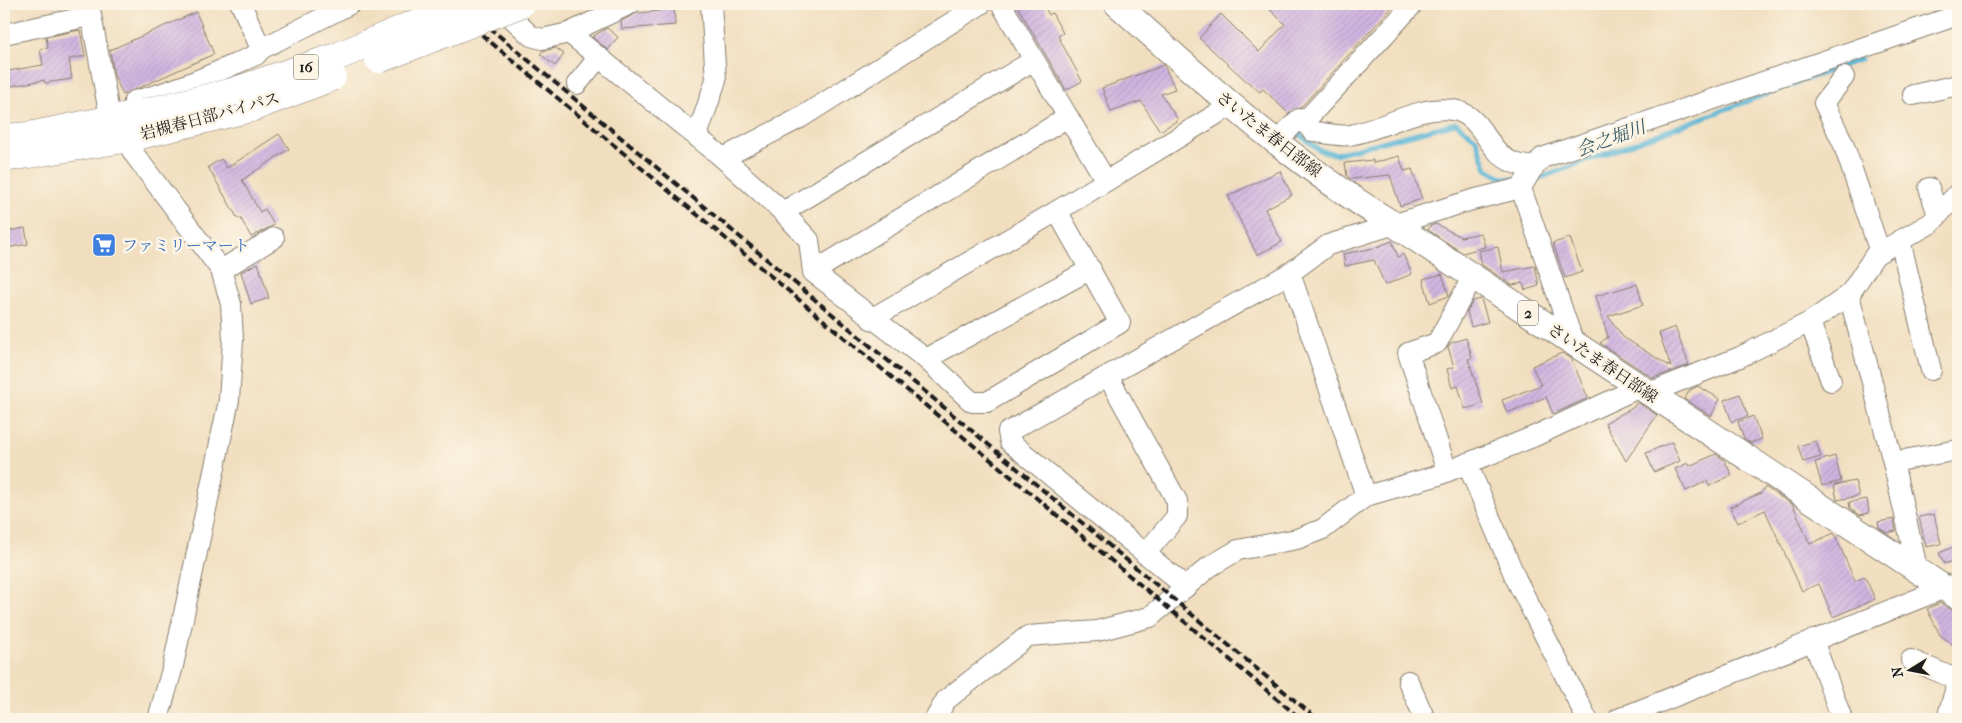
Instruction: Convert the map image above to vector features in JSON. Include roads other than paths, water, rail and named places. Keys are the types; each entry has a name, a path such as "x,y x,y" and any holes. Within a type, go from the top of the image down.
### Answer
{"highway":[{"name":"岩槻春日部バイパス","path":"147,123 336,57 462,4"},
{"name":"岩槻春日部バイパス","path":"4,138 115,122 147,123 251,108 520,4"},
{"name":"岩槻春日部バイパス","path":"4,158 115,122"}],"main road":[{"name":"さいたま春日部線","path":"1117,4 1230,106 1354,200 1395,225 1917,568 1954,589"}],"street":[{"path":"241,4 262,49"},
{"path":"115,122 157,96 256,55 262,49 350,4"},
{"path":"497,4 531,36 542,39 569,33 630,4"},
{"path":"697,136 716,80 711,4"},
{"path":"723,158 800,118 981,4"},
{"path":"1001,4 1106,181"},
{"path":"1305,121 1413,4"},
{"path":"4,34 89,10 115,122 155,185 221,270 231,304 233,340 229,400 173,666 158,719"},
{"path":"1186,587 1010,442 1008,432 1290,273 1328,245 1472,200 1527,179 1542,158 1958,15"},
{"path":"569,33 697,136 782,212 809,240 813,272 871,319 926,359 972,402 987,402 1120,323 1057,211"},
{"path":"577,84 599,57"},
{"path":"782,212 1034,60"},
{"path":"1844,77 1824,103 1843,144 1880,252"},
{"path":"1913,95 1958,85"},
{"path":"871,319 1057,211 1230,106"},
{"path":"1277,141 1299,119 1305,121 1312,131 1350,135 1435,109 1454,110 1465,113 1486,134 1500,154 1511,162 1527,179 1574,344"},
{"path":"813,272 1068,117"},
{"path":"1929,188 1938,215"},
{"path":"935,719 946,700 1028,636 1096,631 1150,617 1209,568 1238,550 1297,539 1323,529 1366,496 1447,471 1645,390 1740,357 1810,322 1849,295 1874,255 1931,223 1958,195"},
{"path":"221,270 274,238"},
{"path":"1900,240 1932,370"},
{"path":"926,359 1091,269"},
{"path":"1290,273 1366,496"},
{"path":"1447,471 1408,353 1438,344 1473,276"},
{"path":"1849,295 1893,462 1917,568"},
{"path":"1810,322 1831,381"},
{"path":"1108,376 1177,501 1177,516 1145,554"},
{"path":"1893,462 1958,450"},
{"path":"1467,463 1516,579 1587,719"},
{"path":"1618,719 1813,640 1954,589"},
{"path":"1813,640 1842,719"},
{"path":"1911,660 1958,680 1947,719"},
{"path":"1408,681 1425,719"}],"waterway":[{"name":"会之堀川","path":"1532,181 1861,59"},
{"name":"会之堀川","path":"1296,131 1319,150 1335,154 1456,123 1476,139 1487,169 1503,178 1521,180"}],"railway":[{"path":"445,4 1301,719"},
{"path":"461,4 1317,719"}],"place":[{"name":"ファミリーマート","path":"104,245"}]}
